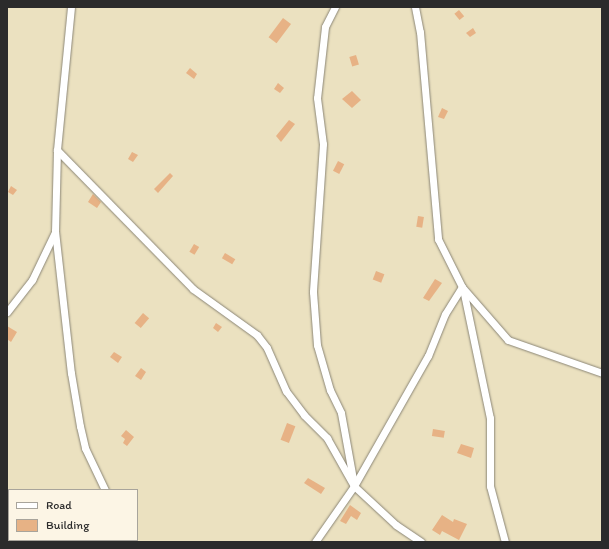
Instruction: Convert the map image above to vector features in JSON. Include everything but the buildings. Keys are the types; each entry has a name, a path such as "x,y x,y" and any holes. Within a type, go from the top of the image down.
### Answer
{"street":[{"path":"71,7 57,150 55,231 70,365 80,426 85,448 105,489"},
{"path":"335,7 325,27 317,98 323,144 313,292 316,345 330,390 340,414 354,486"},
{"path":"415,7 420,32 438,239 462,287 508,340 602,374"},
{"path":"57,150 193,290 257,335 267,348 286,391 304,415 327,438 354,486 396,525 421,542"},
{"path":"7,312 32,280 55,231"},
{"path":"315,542 354,486 428,356 445,314 462,287"},
{"path":"462,287 490,418 490,486 505,542"}]}
